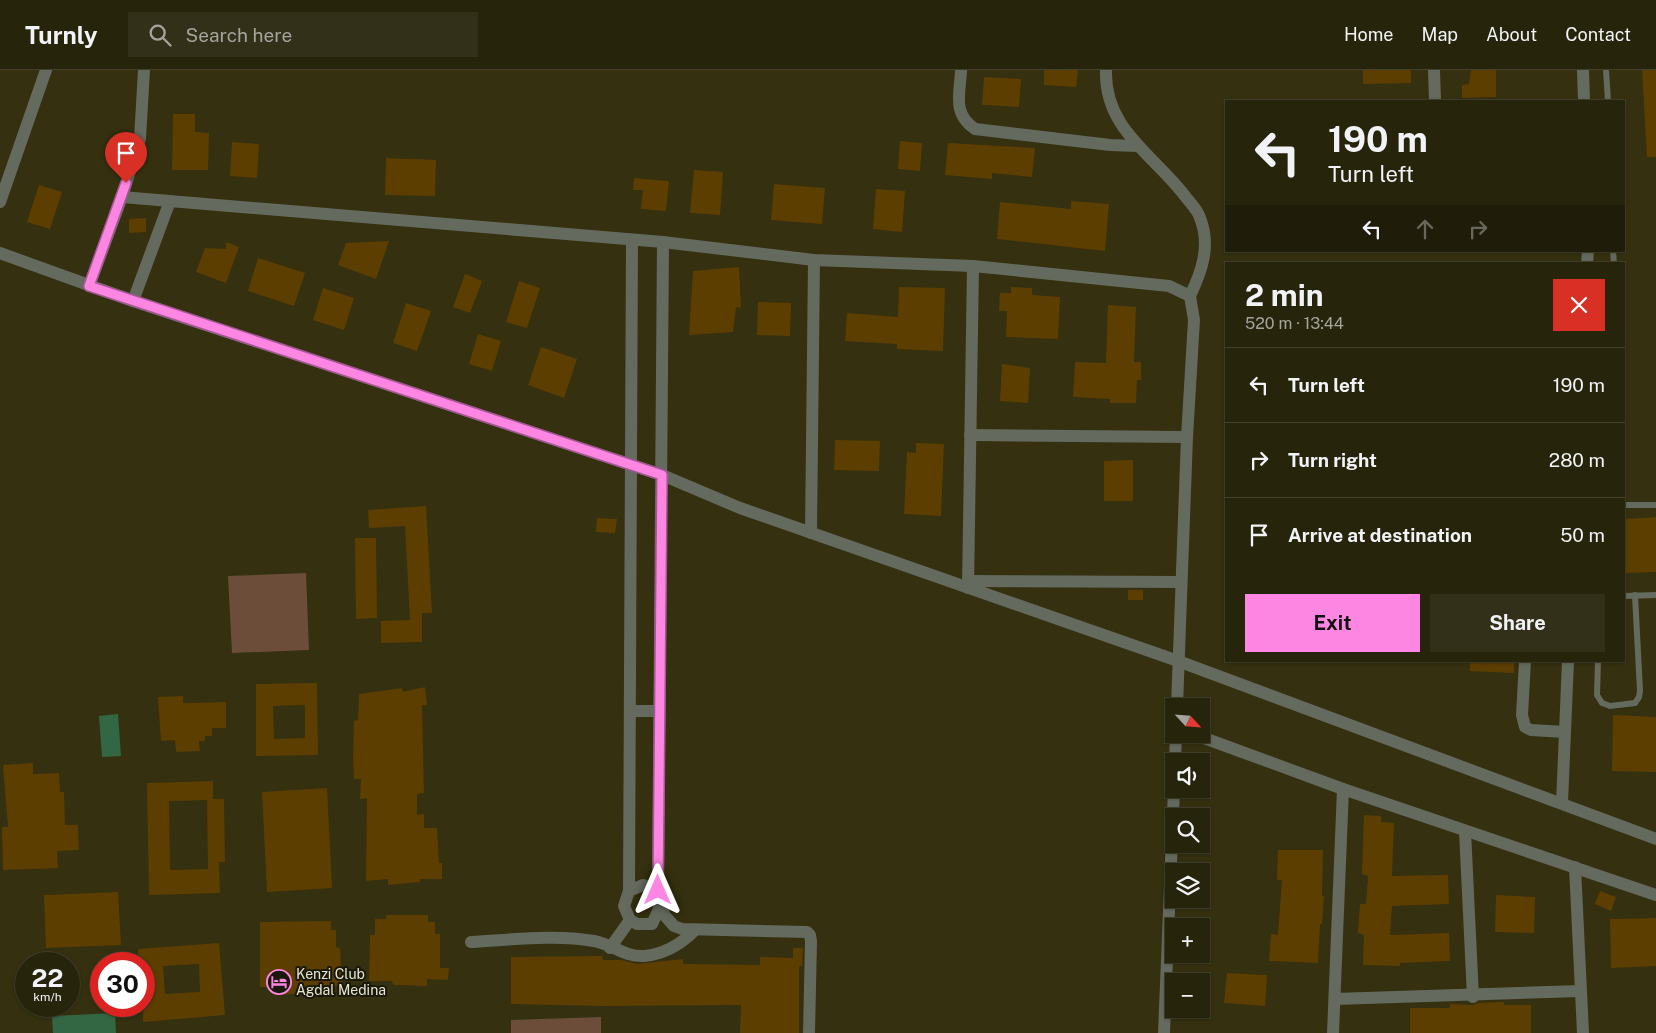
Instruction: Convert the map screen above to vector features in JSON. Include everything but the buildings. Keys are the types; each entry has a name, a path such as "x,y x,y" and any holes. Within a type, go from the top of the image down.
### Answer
{"street":[{"path":"0,202 46,70"},
{"path":"89,286 122,197 140,139 144,70"},
{"path":"961,70 959,111 967,123 975,129 1110,145 1137,146"},
{"path":"1106,70 1105,88 1109,103 1137,146 1177,186 1200,217 1205,238 1204,261 1190,296 1194,320 1187,437 1177,698"},
{"path":"1434,70 1435,100"},
{"path":"1583,70 1584,100"},
{"path":"122,197 663,242 814,260 973,266 1169,286 1190,296"},
{"path":"133,301 170,201"},
{"path":"632,240 633,466 629,891 624,906 630,920 644,926 652,924 659,909"},
{"path":"659,909 663,912 664,905 658,890 658,711 663,242"},
{"path":"0,253 133,301 662,475 740,508 968,585 1656,839"},
{"path":"811,533 814,260"},
{"path":"968,585 973,266"},
{"path":"970,435 1187,437"},
{"path":"968,585 1181,582"},
{"path":"1525,662 1522,715 1525,726 1531,730 1565,732"},
{"path":"1562,803 1568,662"},
{"path":"630,711 658,711"},
{"path":"1210,740 1465,831 1656,895"},
{"path":"1333,1033 1343,788"},
{"path":"1164,1033 1174,798"},
{"path":"1465,831 1473,996"},
{"path":"1575,867 1583,1033"},
{"path":"629,891 643,885 658,890"},
{"path":"659,909 674,926 694,931 801,930 810,935 809,1033"},
{"path":"610,948 630,920"},
{"path":"471,942 541,938 595,941 632,955 661,952 679,946 694,931"},
{"path":"1335,1000 1580,991"}],"lane":[{"path":"1606,70 1608,100"},
{"path":"1625,505 1656,505"},
{"path":"1598,662 1597,695 1602,703 1610,706 1635,702 1640,694 1635,595"},
{"path":"1625,596 1656,595"}],"shaded area":[{"path":"306,573 309,650 232,653 228,576"},
{"path":"118,714 121,756 102,757 99,716"},
{"path":"90,1014 90,1017 115,1017 116,1033 53,1033 52,1017 80,1017 80,1015"},
{"path":"601,1017 601,1033 511,1033 511,1020"}],"place":[{"name":"Kenzi Club Agdal Medina","path":"279,982"}],"route":[{"path":"126,183 89,286 662,475 658,711 658,890"}]}
